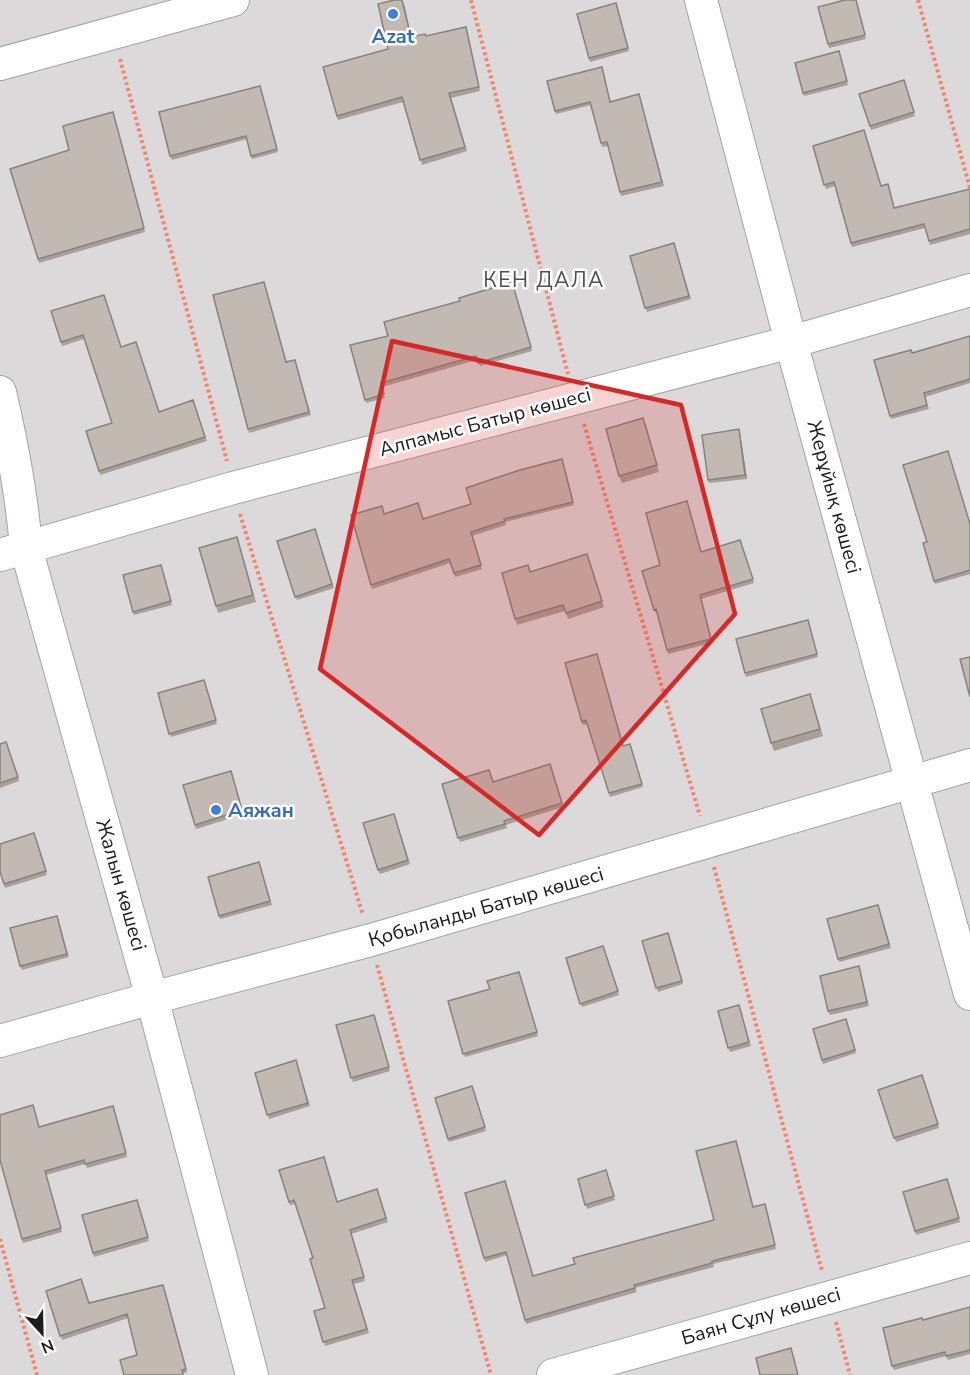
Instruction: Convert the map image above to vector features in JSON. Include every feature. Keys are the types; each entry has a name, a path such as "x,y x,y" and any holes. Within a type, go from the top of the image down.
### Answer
{"street":[{"path":"0,64 233,0"},
{"name":"Жерұйық көшесі","path":"702,0 791,342 970,994"},
{"name":"Алпамыс Батыр көшесі","path":"13,552 232,489 791,342 970,290"},
{"name":"Жалын көшесі","path":"0,393 14,452 24,520 13,552 152,998 252,1375"},
{"name":"Қобыланды Батыр көшесі","path":"0,1041 370,940 970,765"},
{"name":"Баян Сұлу көшесі","path":"553,1375 970,1258"}],"path":[{"path":"918,0 970,188"},
{"path":"708,843 850,1375"},
{"path":"370,940 491,1375"},
{"path":"0,1239 37,1375"}],"highlighted area":[{"path":"392,341 681,405 735,614 539,835 320,669"}],"shaded area":[{"path":"0,0 970,0 970,1375 0,1375"}],"building":[{"path":"402,0 411,37 466,27 479,87 449,93 465,147 420,160 402,97 337,116 323,67 388,49 378,4"},
{"path":"845,0 856,0 865,35 828,44 818,7"},
{"path":"616,3 628,48 589,58 577,14"},
{"path":"839,51 847,81 803,93 795,63"},
{"path":"602,67 610,102 639,94 662,182 620,192 607,142 601,143 590,102 555,111 547,81"},
{"path":"904,80 914,112 870,126 859,94"},
{"path":"260,86 277,149 251,156 246,136 170,156 159,112"},
{"path":"113,112 144,228 38,259 10,169 69,150 63,126"},
{"path":"864,130 881,186 888,184 894,208 970,189 970,229 929,241 924,224 851,243 834,182 824,185 813,146"},
{"path":"674,243 689,296 645,308 630,256"},
{"path":"264,282 286,362 295,360 309,412 248,429 213,295"},
{"path":"512,282 531,347 478,363 476,356 381,383 384,394 365,400 350,345 388,336 384,322 460,301 459,298"},
{"path":"104,295 121,347 136,342 159,412 193,400 205,437 99,471 86,431 112,423 83,335 61,342 51,311"},
{"path":"970,336 970,379 924,393 927,405 890,416 874,360 911,350 912,353"},
{"path":"643,418 657,465 619,476 606,429"},
{"path":"739,429 745,475 708,480 702,435"},
{"path":"948,451 970,524 970,570 934,581 923,543 927,542 903,465"},
{"path":"562,459 573,502 504,519 505,521 471,532 481,565 454,573 449,559 371,585 351,515 382,506 384,514 418,503 423,519 471,504 466,488"},
{"path":"687,501 701,552 740,540 753,579 700,595 711,639 667,650 656,609 654,610 642,571 660,565 646,513"},
{"path":"315,529 332,584 295,597 277,541"},
{"path":"237,537 253,595 216,606 199,548"},
{"path":"587,554 602,601 566,613 563,605 515,619 502,573 528,565 530,572"},
{"path":"161,565 171,601 133,612 123,575"},
{"path":"808,620 817,654 745,673 736,639"},
{"path":"597,654 623,746 630,744 642,784 609,793 586,720 582,722 565,663"},
{"path":"970,657 970,697 960,659"},
{"path":"204,680 216,720 169,734 158,693"},
{"path":"810,694 820,729 771,743 761,709"},
{"path":"6,742 18,777 0,783 0,744"},
{"path":"550,764 562,803 458,838 442,784 489,770 493,782"},
{"path":"231,771 242,810 195,825 183,785"},
{"path":"394,814 408,860 378,870 363,823"},
{"path":"34,833 46,871 4,884 0,872 0,844"},
{"path":"259,862 270,901 219,916 208,877"},
{"path":"878,905 889,944 838,959 827,919"},
{"path":"57,916 67,954 20,966 10,928"},
{"path":"668,933 682,981 656,988 642,941"},
{"path":"603,946 618,991 580,1004 566,958"},
{"path":"859,966 867,1002 828,1011 820,976"},
{"path":"519,972 537,1032 463,1054 448,1001 490,989 487,981"},
{"path":"739,1005 749,1042 728,1048 718,1011"},
{"path":"374,1015 389,1067 351,1078 336,1025"},
{"path":"846,1019 855,1050 822,1060 813,1029"},
{"path":"296,1060 308,1103 267,1115 255,1073"},
{"path":"922,1075 938,1124 894,1138 878,1090"},
{"path":"472,1086 485,1127 448,1139 435,1098"},
{"path":"33,1105 39,1127 113,1106 126,1153 85,1164 84,1160 45,1171 61,1228 22,1239 0,1160 0,1115"},
{"path":"736,1141 753,1207 765,1204 775,1245 712,1261 712,1263 634,1285 635,1288 525,1320 506,1252 484,1258 465,1193 505,1181 533,1276 575,1264 573,1258 714,1220 696,1151"},
{"path":"324,1157 337,1202 377,1189 386,1218 350,1230 364,1277 352,1280 367,1329 323,1342 314,1311 325,1308 310,1259 313,1258 294,1200 289,1202 279,1170"},
{"path":"606,1170 614,1196 585,1205 578,1179"},
{"path":"947,1179 959,1218 915,1231 903,1192"},
{"path":"137,1200 148,1237 93,1253 82,1215"},
{"path":"81,1279 89,1303 163,1285 186,1369 182,1370 183,1375 124,1375 120,1360 137,1355 127,1314 60,1336 46,1291"},
{"path":"970,1307 970,1350 946,1356 945,1352 892,1366 883,1328"},
{"path":"791,1348 798,1375 760,1375 756,1358"}],"place":[{"name":"Azat","path":"393,14"},
{"name":"Аяжан","path":"216,810"}],"district":[{"name":"КЕН ДАЛА","path":"544,280"}]}
